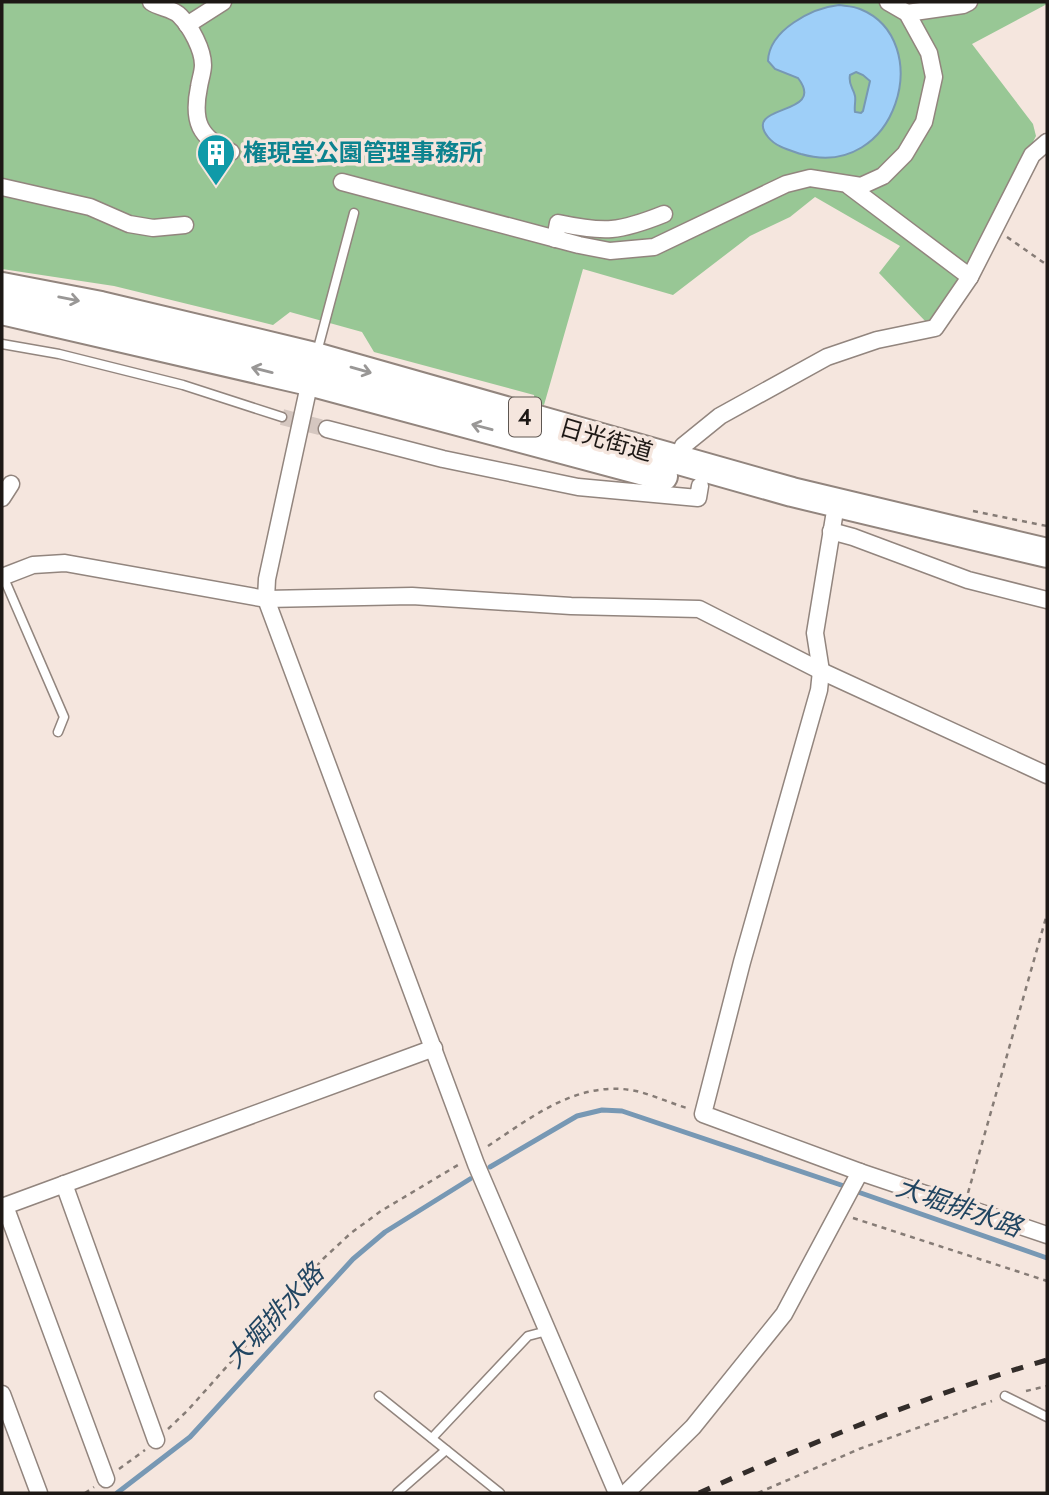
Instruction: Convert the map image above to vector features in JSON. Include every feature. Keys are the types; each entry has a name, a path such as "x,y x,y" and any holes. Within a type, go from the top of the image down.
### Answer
{"highway":[{"name":"日光街道","path":"2,287 102,306 312,369 675,469 792,492 1047,553"},
{"name":"日光街道","path":"2,310 312,369"},
{"name":"日光街道","path":"675,469 700,486 832,524 1047,569"}],"street":[{"path":"151,2 179,14 187,25 200,50 203,66 195,111 202,132 213,144 231,152"},
{"path":"187,25 223,2"},
{"path":"342,182 610,251 654,247 786,184 810,178 861,186 883,176 905,154 924,122 934,77 929,53 906,13 888,2"},
{"path":"906,13 969,2"},
{"path":"675,469 683,446 720,416 827,357 877,341 935,328 970,277 1032,155 1047,142"},
{"path":"848,185 970,277"},
{"path":"2,187 90,207 129,224 153,228 185,225"},
{"path":"555,239 558,223 594,231 630,228 664,214"},
{"path":"312,369 267,579 266,599 485,1188 617,1493"},
{"path":"327,429 443,459 578,488 698,498 700,486"},
{"path":"2,498 11,484"},
{"path":"1047,600 968,580 853,537 832,524 815,634 821,671 819,690 742,962 704,1114 860,1172 1047,1235"},
{"path":"2,577 33,565 65,563 266,599 412,596 571,606 699,609 821,671 1047,775"},
{"path":"106,1479 3,1207 434,1048"},
{"path":"626,1493 693,1427 784,1314 860,1172"},
{"path":"64,1184 156,1440"},
{"path":"2,1395 39,1493"}],"lane":[{"path":"312,369 354,213"},
{"path":"2,344 58,354 183,385 282,417"},
{"path":"2,577 64,717 58,732"},
{"path":"432,1438 528,1336 547,1331"},
{"path":"379,1396 500,1493"},
{"path":"1005,1396 1047,1418"},
{"path":"397,1493 446,1450"}],"path":[{"path":"996,229 1047,265"},
{"path":"964,1206 1047,914"},
{"path":"85,1493 156,1440 188,1410 323,1259 351,1233 381,1211 475,1160 542,1111 564,1099 611,1088 635,1091 704,1114"},
{"path":"837,1212 1047,1281"},
{"path":"758,1493 859,1449 1005,1396 1047,1385"}],"green space":[{"path":"2,2 1047,4 972,44 1033,124 1036,136 970,267 935,320 927,323 879,273 900,246 815,197 790,217 750,236 673,295 583,269 544,405 535,403 534,395 374,352 362,332 290,312 273,325 114,286 2,269"}],"water":[{"path":"839,5 858,8 884,25 897,49 900,76 895,104 882,129 862,148 834,157 801,154 783,148 768,137 763,126 766,119 802,99 804,90 798,78 775,69 768,61 770,50 784,30 794,22","holes":["856,72 870,81 861,113 855,112 855,96 850,75"]}],"waterway":[{"name":"大堀排水路","path":"490,1167 577,1116 602,1110 622,1111 844,1186"},
{"name":"大堀排水路","path":"117,1493 190,1437 353,1259 385,1232 470,1179"},
{"name":"大堀排水路","path":"858,1192 1047,1258"}],"tunnel":[{"path":"282,417 327,429"}],"railway":[{"path":"699,1493 871,1420 958,1388 1047,1360"}],"place":[{"name":"権現堂公園管理事務所","path":"216,187"}]}
